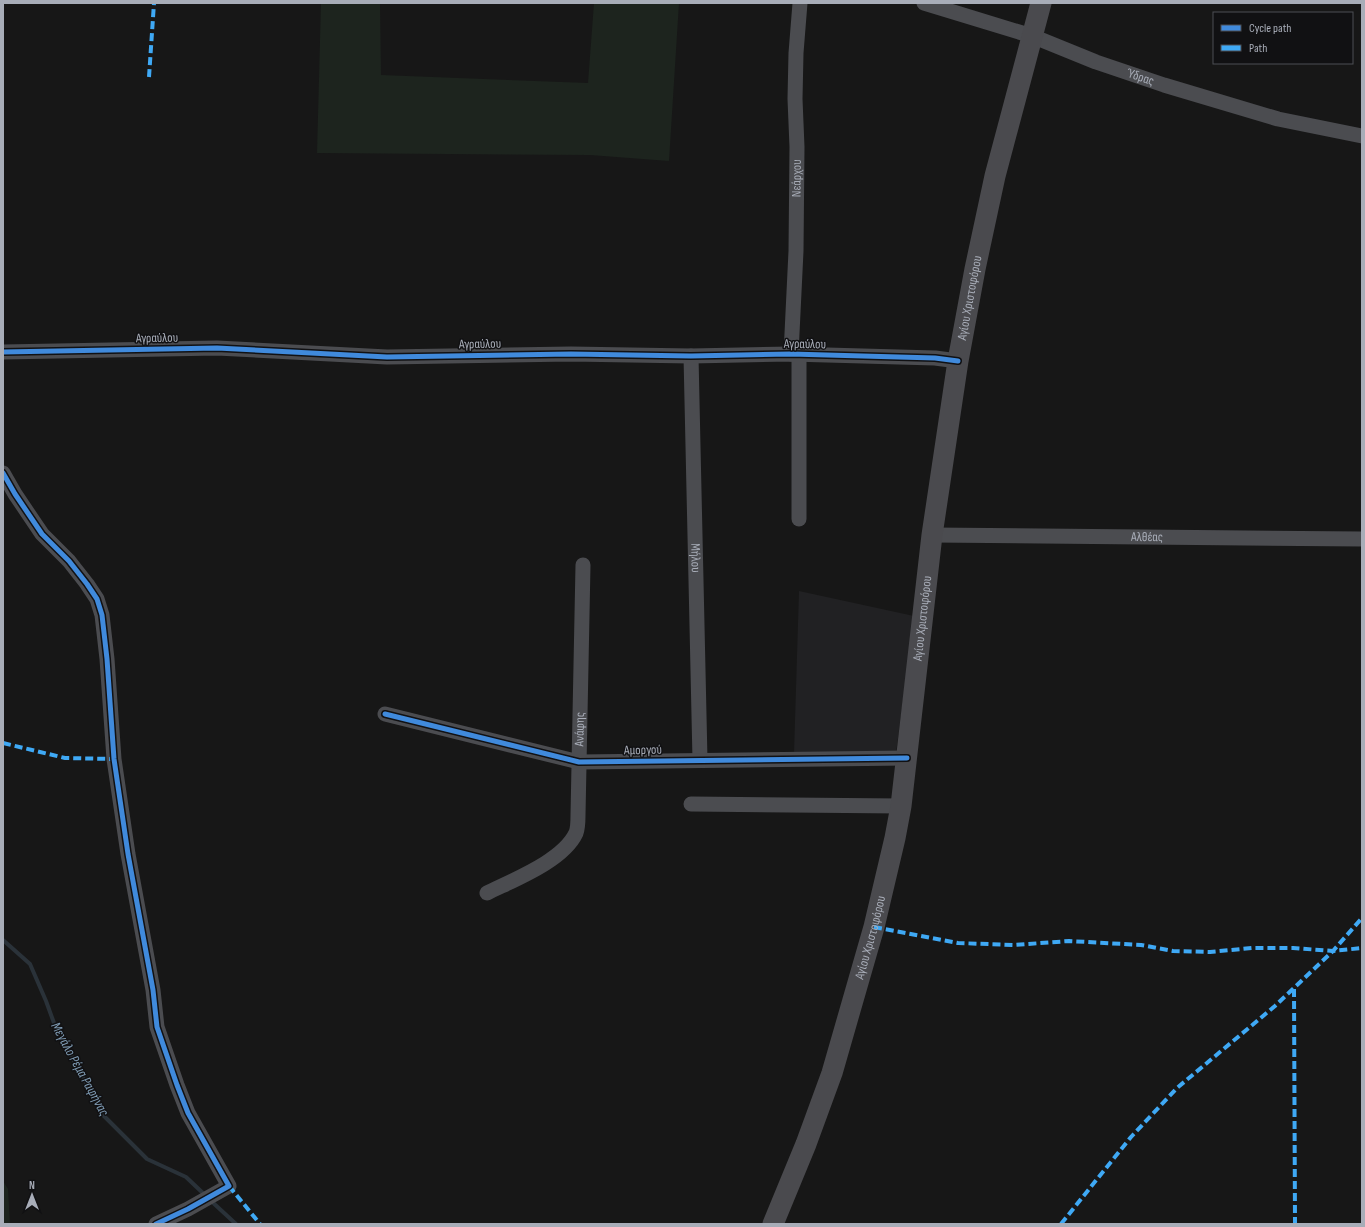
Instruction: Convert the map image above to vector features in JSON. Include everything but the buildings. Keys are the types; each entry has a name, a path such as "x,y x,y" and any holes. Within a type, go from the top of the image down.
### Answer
{"main road":[{"name":"Αγίου Χριστοφόρου","path":"773,1224 806,1144 832,1073 874,927 895,838 907,758 932,534 958,361 975,269 996,176 1041,3"}],"street":[{"name":"Νεάρχου","path":"798,519 795,354 798,147 795,99 796,53 800,3"},
{"name":"Ύδρας","path":"924,3 1032,36 1096,62 1164,85 1278,119 1362,136"},
{"name":"Αγραύλου","path":"3,352 217,348 388,357 571,354 691,356 795,354 935,358 958,361"},
{"name":"Μήλου","path":"691,356 700,760"},
{"path":"3,474 42,534 69,561 97,599 102,615 107,659 114,759 128,854 153,990 157,1027 188,1113 229,1186 188,1209 156,1224"},
{"name":"Αλθέας","path":"932,534 1362,539"},
{"name":"Ανάφης","path":"487,893 548,862 566,847 576,833 578,815 583,565"},
{"name":"Αμοργού","path":"385,714 579,762 907,758"},
{"path":"691,804 901,806"}],"shaded area":[{"path":"321,3 380,3 381,75 588,83 594,3 679,3 669,161 590,155 317,153"},
{"path":"799,591 914,616 896,753 794,753"},
{"path":"3,1181 8,1189 10,1224 3,1224"}],"waterway":[{"name":"Μεγάλο Ρέμα Ραφήνας","path":"3,940 30,964 54,1023 103,1115 147,1159 186,1177 205,1195"},
{"name":"Μεγάλο Ρέμα Ραφήνας","path":"210,1200 236,1224"}],"marked path":[{"path":"149,77 154,3"},
{"path":"3,743 65,758 114,759"},
{"path":"1061,1224 1131,1137 1177,1088 1275,1006 1333,951 1362,918"},
{"path":"874,927 958,943 1014,945 1069,941 1141,945 1173,951 1210,952 1252,948 1293,948 1333,951 1362,948"},
{"path":"1294,989 1295,1224"},
{"path":"229,1186 260,1224"}],"cycle path":[{"path":"3,352 217,348 387,357 571,354 691,356 791,354 935,358 958,361"},
{"path":"3,473 15,494 42,534 69,561 97,599 102,615 107,659 114,759 128,854 153,990 157,1027 188,1113 229,1186 188,1209 156,1224"},
{"path":"385,714 579,762 907,758"}]}
